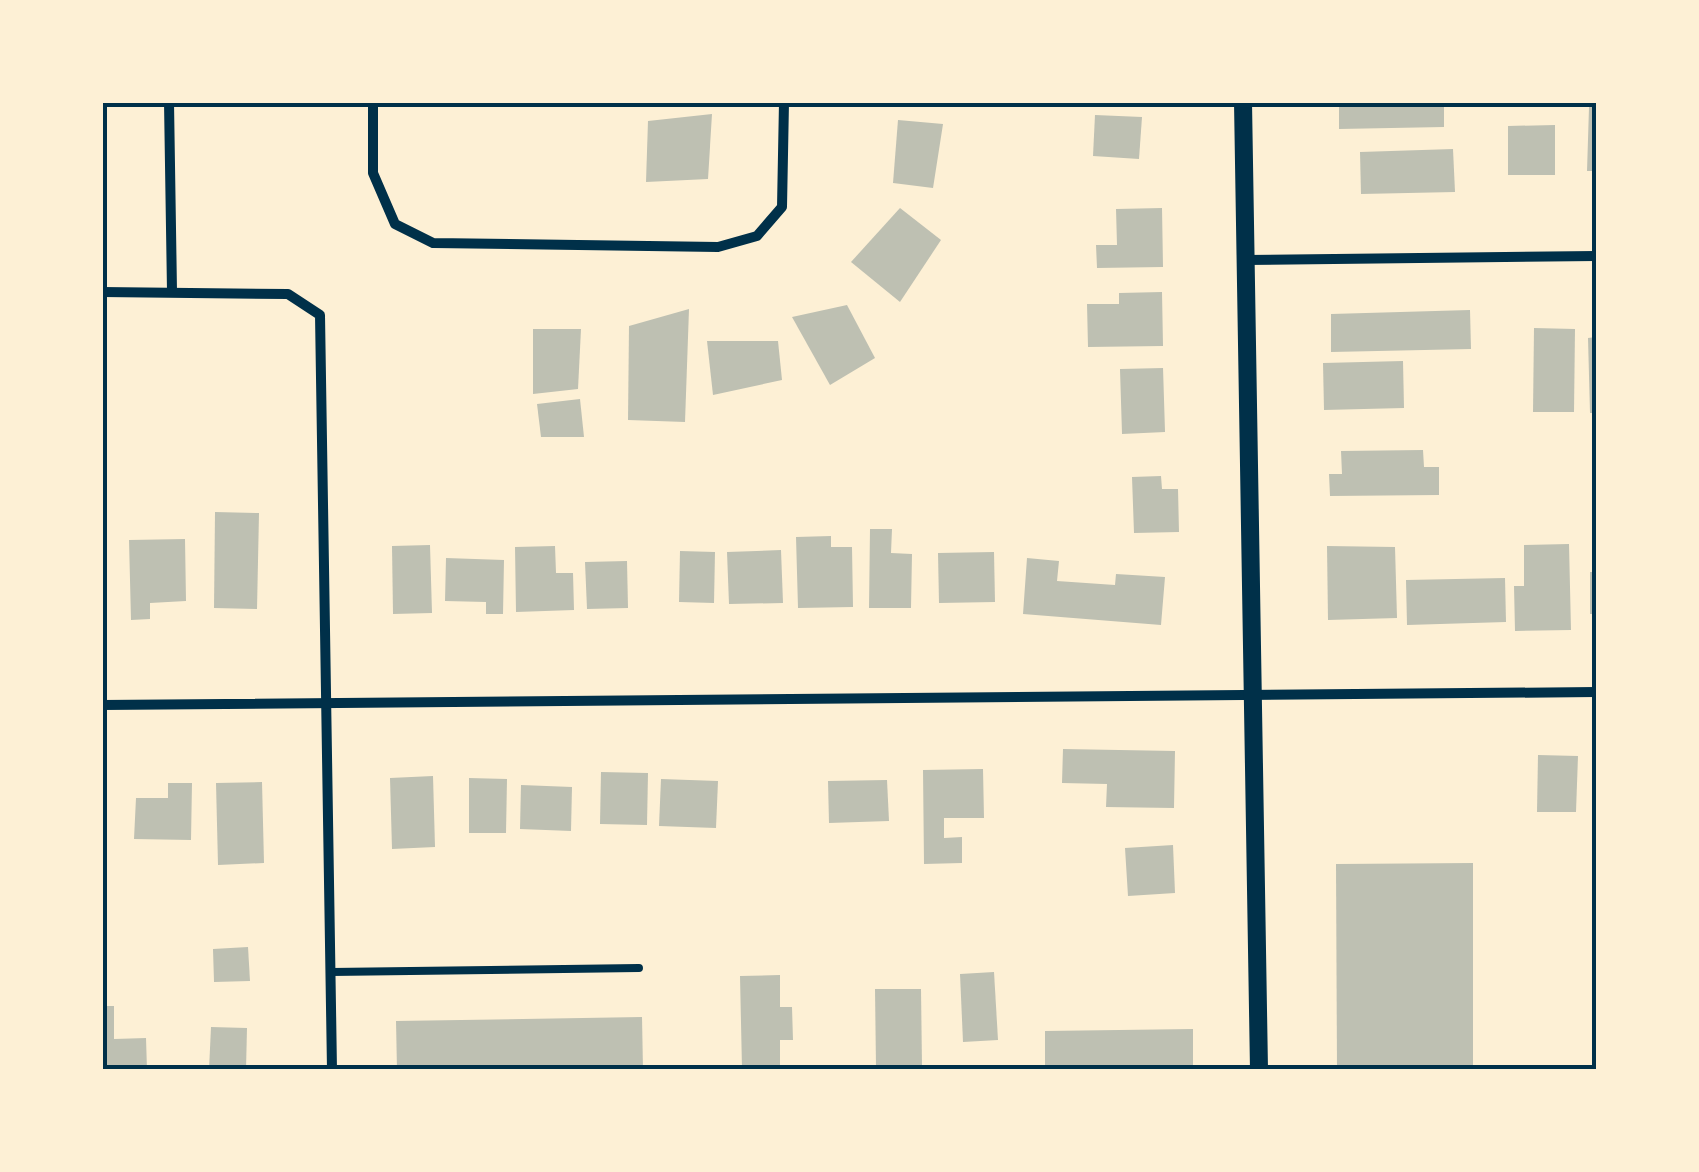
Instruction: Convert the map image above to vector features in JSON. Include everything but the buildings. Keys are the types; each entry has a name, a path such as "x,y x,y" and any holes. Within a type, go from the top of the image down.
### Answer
{"street":[{"path":"169,102 172,291"},
{"path":"373,102 373,173 395,224 433,243 718,247 757,236 782,207 784,102"},
{"path":"1243,102 1259,1070"},
{"path":"1246,260 1596,256"},
{"path":"102,292 288,294 320,315 332,1070"},
{"path":"102,705 1596,692"}],"lane":[{"path":"331,972 638,968"}]}
